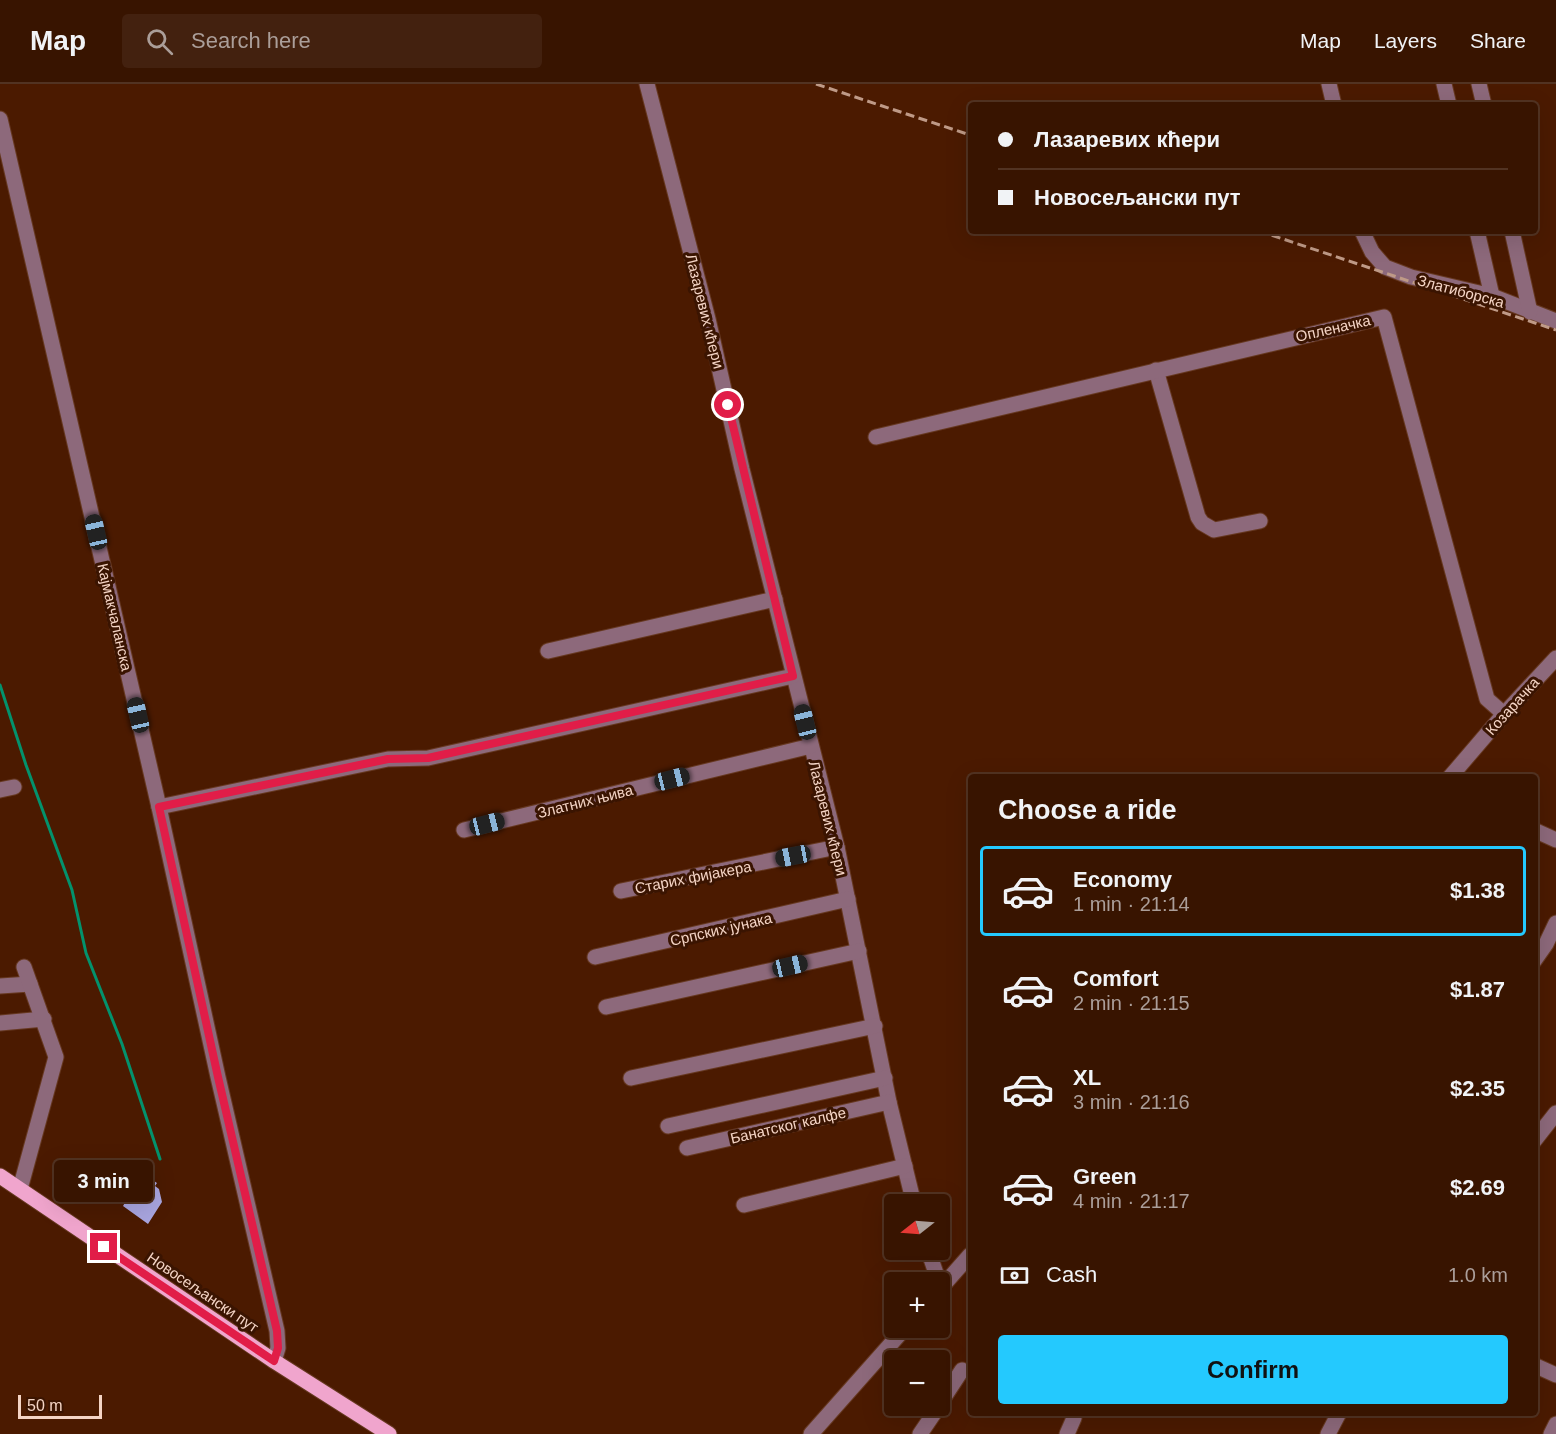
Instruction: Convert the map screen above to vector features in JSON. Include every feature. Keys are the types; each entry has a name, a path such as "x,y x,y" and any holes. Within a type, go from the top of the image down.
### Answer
{"main road":[{"name":"Новосељански пут","path":"0,1176 274,1361 388,1434"}],"street":[{"name":"Лазаревих кћери","path":"647,84 702,296 793,676 837,848 889,1102 912,1194"},
{"path":"1329,84 1333,102"},
{"path":"1444,84 1448,102"},
{"path":"1479,84 1483,102"},
{"name":"Кајмакчаланска","path":"0,120 159,807 277,1331 278,1348 274,1361"},
{"name":"Златиборска","path":"1363,234 1372,252 1385,267 1411,277 1492,296 1556,321"},
{"path":"1478,234 1492,296"},
{"path":"1513,234 1530,312"},
{"name":"Опленачка","path":"876,437 1384,317 1487,699 1504,714"},
{"path":"1156,370 1198,517 1202,523 1214,530 1260,521"},
{"path":"548,651 775,599"},
{"name":"Козарачка","path":"1453,774 1556,658"},
{"path":"159,807 388,759 428,758 793,676"},
{"name":"Златних њива","path":"464,830 811,746"},
{"path":"1468,774 1469,756"},
{"path":"1538,832 1556,840"},
{"name":"Старих фијакера","path":"621,891 837,848"},
{"name":"Српских јунака","path":"595,957 848,898"},
{"path":"1538,955 1556,923"},
{"path":"606,1007 859,951"},
{"path":"20,1189 55,1061 53,1045 24,967"},
{"path":"0,986 30,984"},
{"path":"0,1023 44,1020"},
{"path":"631,1078 875,1026"},
{"path":"668,1126 885,1078"},
{"name":"Банатског калфе","path":"687,1148 889,1102"},
{"path":"1538,1136 1556,1113"},
{"path":"744,1205 905,1166"},
{"path":"950,1275 968,1257"},
{"path":"811,1434 896,1338"},
{"path":"1538,1367 1556,1375"},
{"path":"950,1388 962,1370"},
{"path":"920,1434 932,1416"},
{"path":"1328,1434 1337,1416"},
{"path":"1067,1434 1074,1418"},
{"path":"1551,1434 1556,1424"}],"building":[{"path":"125,1162 157,1183 155,1186 159,1189 162,1202 148,1224 123,1206 131,1192"}],"waterway":[{"path":"0,685 26,765 72,890 86,953 122,1044 160,1159"}],"railway":[{"path":"816,84 968,134"},
{"path":"1268,234 1556,330"}],"route":[{"path":"104,1247 274,1361 278,1348 277,1331 159,807 388,759 428,758 793,676 728,405"}]}
